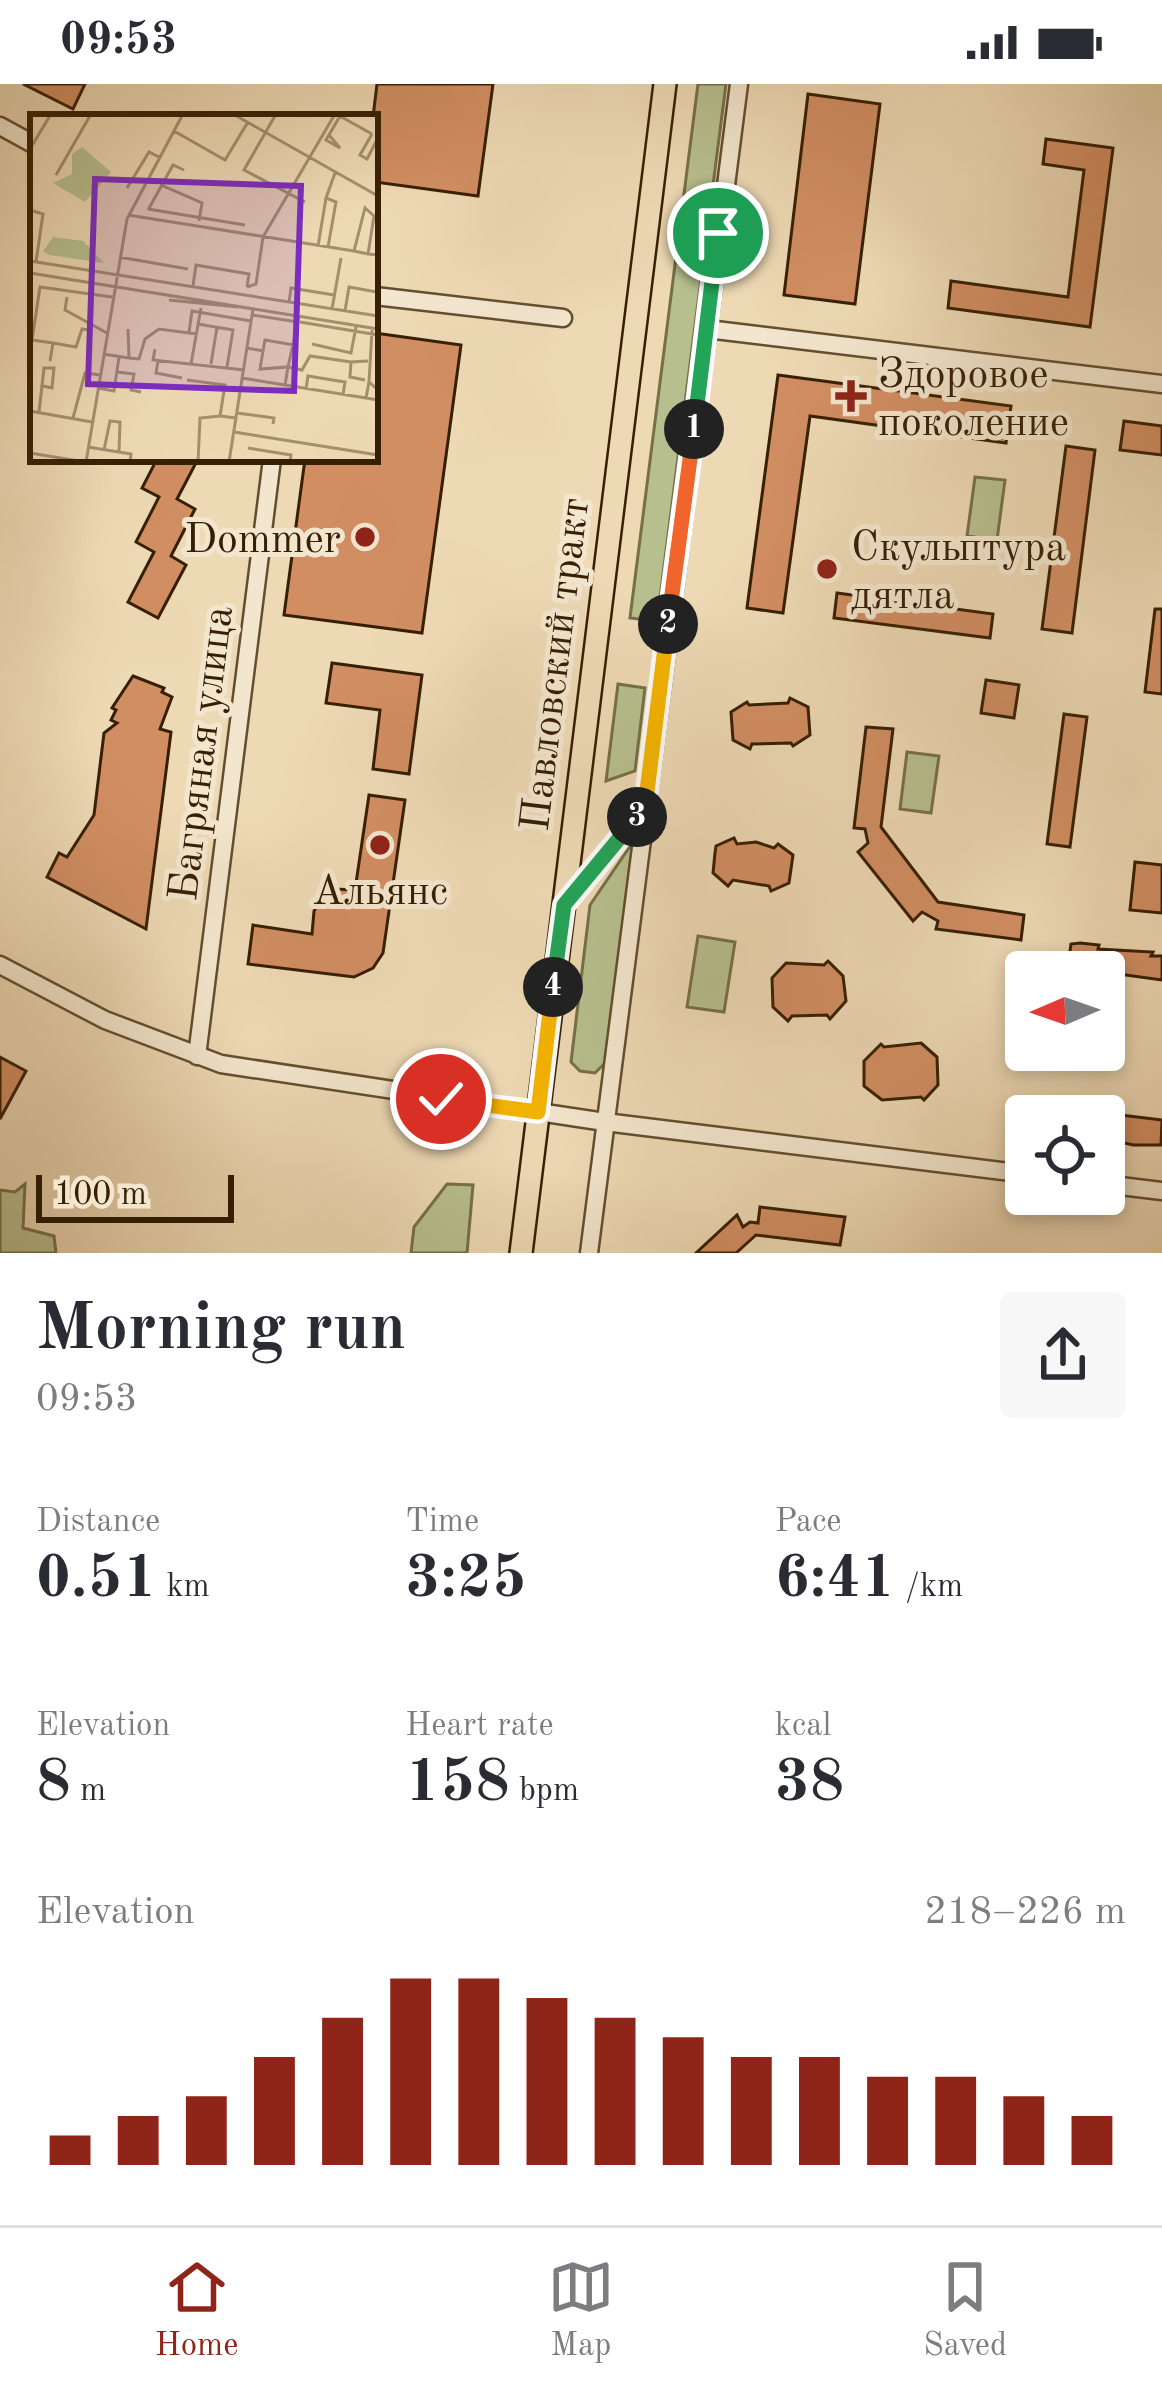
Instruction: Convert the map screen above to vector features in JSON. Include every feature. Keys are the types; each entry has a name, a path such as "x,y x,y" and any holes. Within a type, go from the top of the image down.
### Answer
{"main road":[{"name":"Павловский тракт","path":"521,1253 665,84"}],"street":[{"path":"589,1253 739,84"},
{"path":"0,126 30,142"},
{"path":"378,296 563,318"},
{"path":"707,329 1162,384"},
{"name":"Багряная улица","path":"197,1056 272,462"},
{"path":"564,905 645,807"},
{"path":"0,965 105,1020 197,1056 272,1073 605,1122 1005,1171"},
{"path":"1125,1187 1162,1191"}],"green space":[{"path":"698,84 726,84 657,621 630,618"},
{"path":"975,477 1005,480 997,540 967,536"},
{"path":"618,684 645,688 635,771 606,781"},
{"path":"907,752 939,756 931,813 900,809"},
{"path":"633,842 605,1063 595,1073 580,1071 571,1062 590,905"},
{"path":"698,936 735,942 724,1012 687,1007"},
{"path":"25,1184 23,1228 54,1236 56,1253 0,1253 0,1190 15,1192"},
{"path":"447,1184 473,1185 467,1253 411,1253 414,1227"}],"building":[{"path":"23,84 85,84 73,109"},
{"path":"377,84 493,84 478,196 378,182 378,114 373,114"},
{"path":"808,94 880,104 855,304 784,295"},
{"path":"1046,139 1113,148 1090,327 948,308 951,281 1068,297 1084,170 1043,164"},
{"name":"Dommer","path":"378,333 461,345 422,633 284,615 305,462 378,462"},
{"path":"778,375 1011,406 1006,443 810,416 783,613 747,608"},
{"path":"1124,421 1162,426 1162,455 1120,450"},
{"path":"1066,446 1095,450 1072,633 1042,629"},
{"path":"155,462 196,462 177,499 195,509 171,556 186,565 158,618 128,602 154,552 136,542 159,497 142,488"},
{"path":"837,593 993,614 990,638 834,618"},
{"path":"1155,609 1162,609 1162,694 1145,692"},
{"path":"332,663 422,675 409,774 373,769 380,710 326,703"},
{"path":"133,676 164,688 162,692 172,697 160,729 171,732 146,929 47,877 59,853 67,857 94,815 104,733 117,723 111,720 116,710 112,708"},
{"path":"986,680 1019,685 1014,718 981,713"},
{"path":"790,698 808,707 810,735 793,746 752,744 750,749 733,740 731,712 747,702 788,703"},
{"path":"1064,714 1087,717 1070,847 1047,844"},
{"path":"866,727 893,729 881,827 938,902 1024,915 1021,940 936,929 938,921 922,912 913,921 858,852 868,843 865,829 854,828"},
{"name":"Альянс","path":"369,795 405,800 383,953 373,968 354,977 248,964 253,925 312,934 314,911 322,898 335,889 355,890"},
{"path":"734,838 737,844 756,842 774,848 778,844 793,855 789,883 771,891 769,886 733,880 728,886 713,873 715,853 716,846"},
{"path":"1135,862 1162,865 1162,913 1130,910"},
{"path":"1071,944 1153,952 1151,956 1162,956 1162,980 1125,975 1125,951 1070,951"},
{"path":"828,961 843,976 846,1001 830,1019 827,1015 792,1016 788,1021 773,1007 772,978 786,963 824,965"},
{"path":"921,1043 937,1057 938,1085 924,1100 882,1100 864,1086 864,1061 881,1044"},
{"path":"0,1057 26,1071 0,1119"},
{"path":"1125,1116 1162,1120 1161,1145 1125,1143"},
{"path":"760,1207 845,1217 840,1245 756,1235 736,1253 696,1253 737,1215 743,1227 758,1223"}],"place":[{"name":"Здоровое поколение","path":"851,396"},
{"name":"Dommer","path":"365,537"},
{"name":"Скульптура дятла","path":"827,569"},
{"name":"Альянс","path":"380,845"}],"route":[{"path":"441,1099 538,1112 564,905 645,807 718,233"}]}
